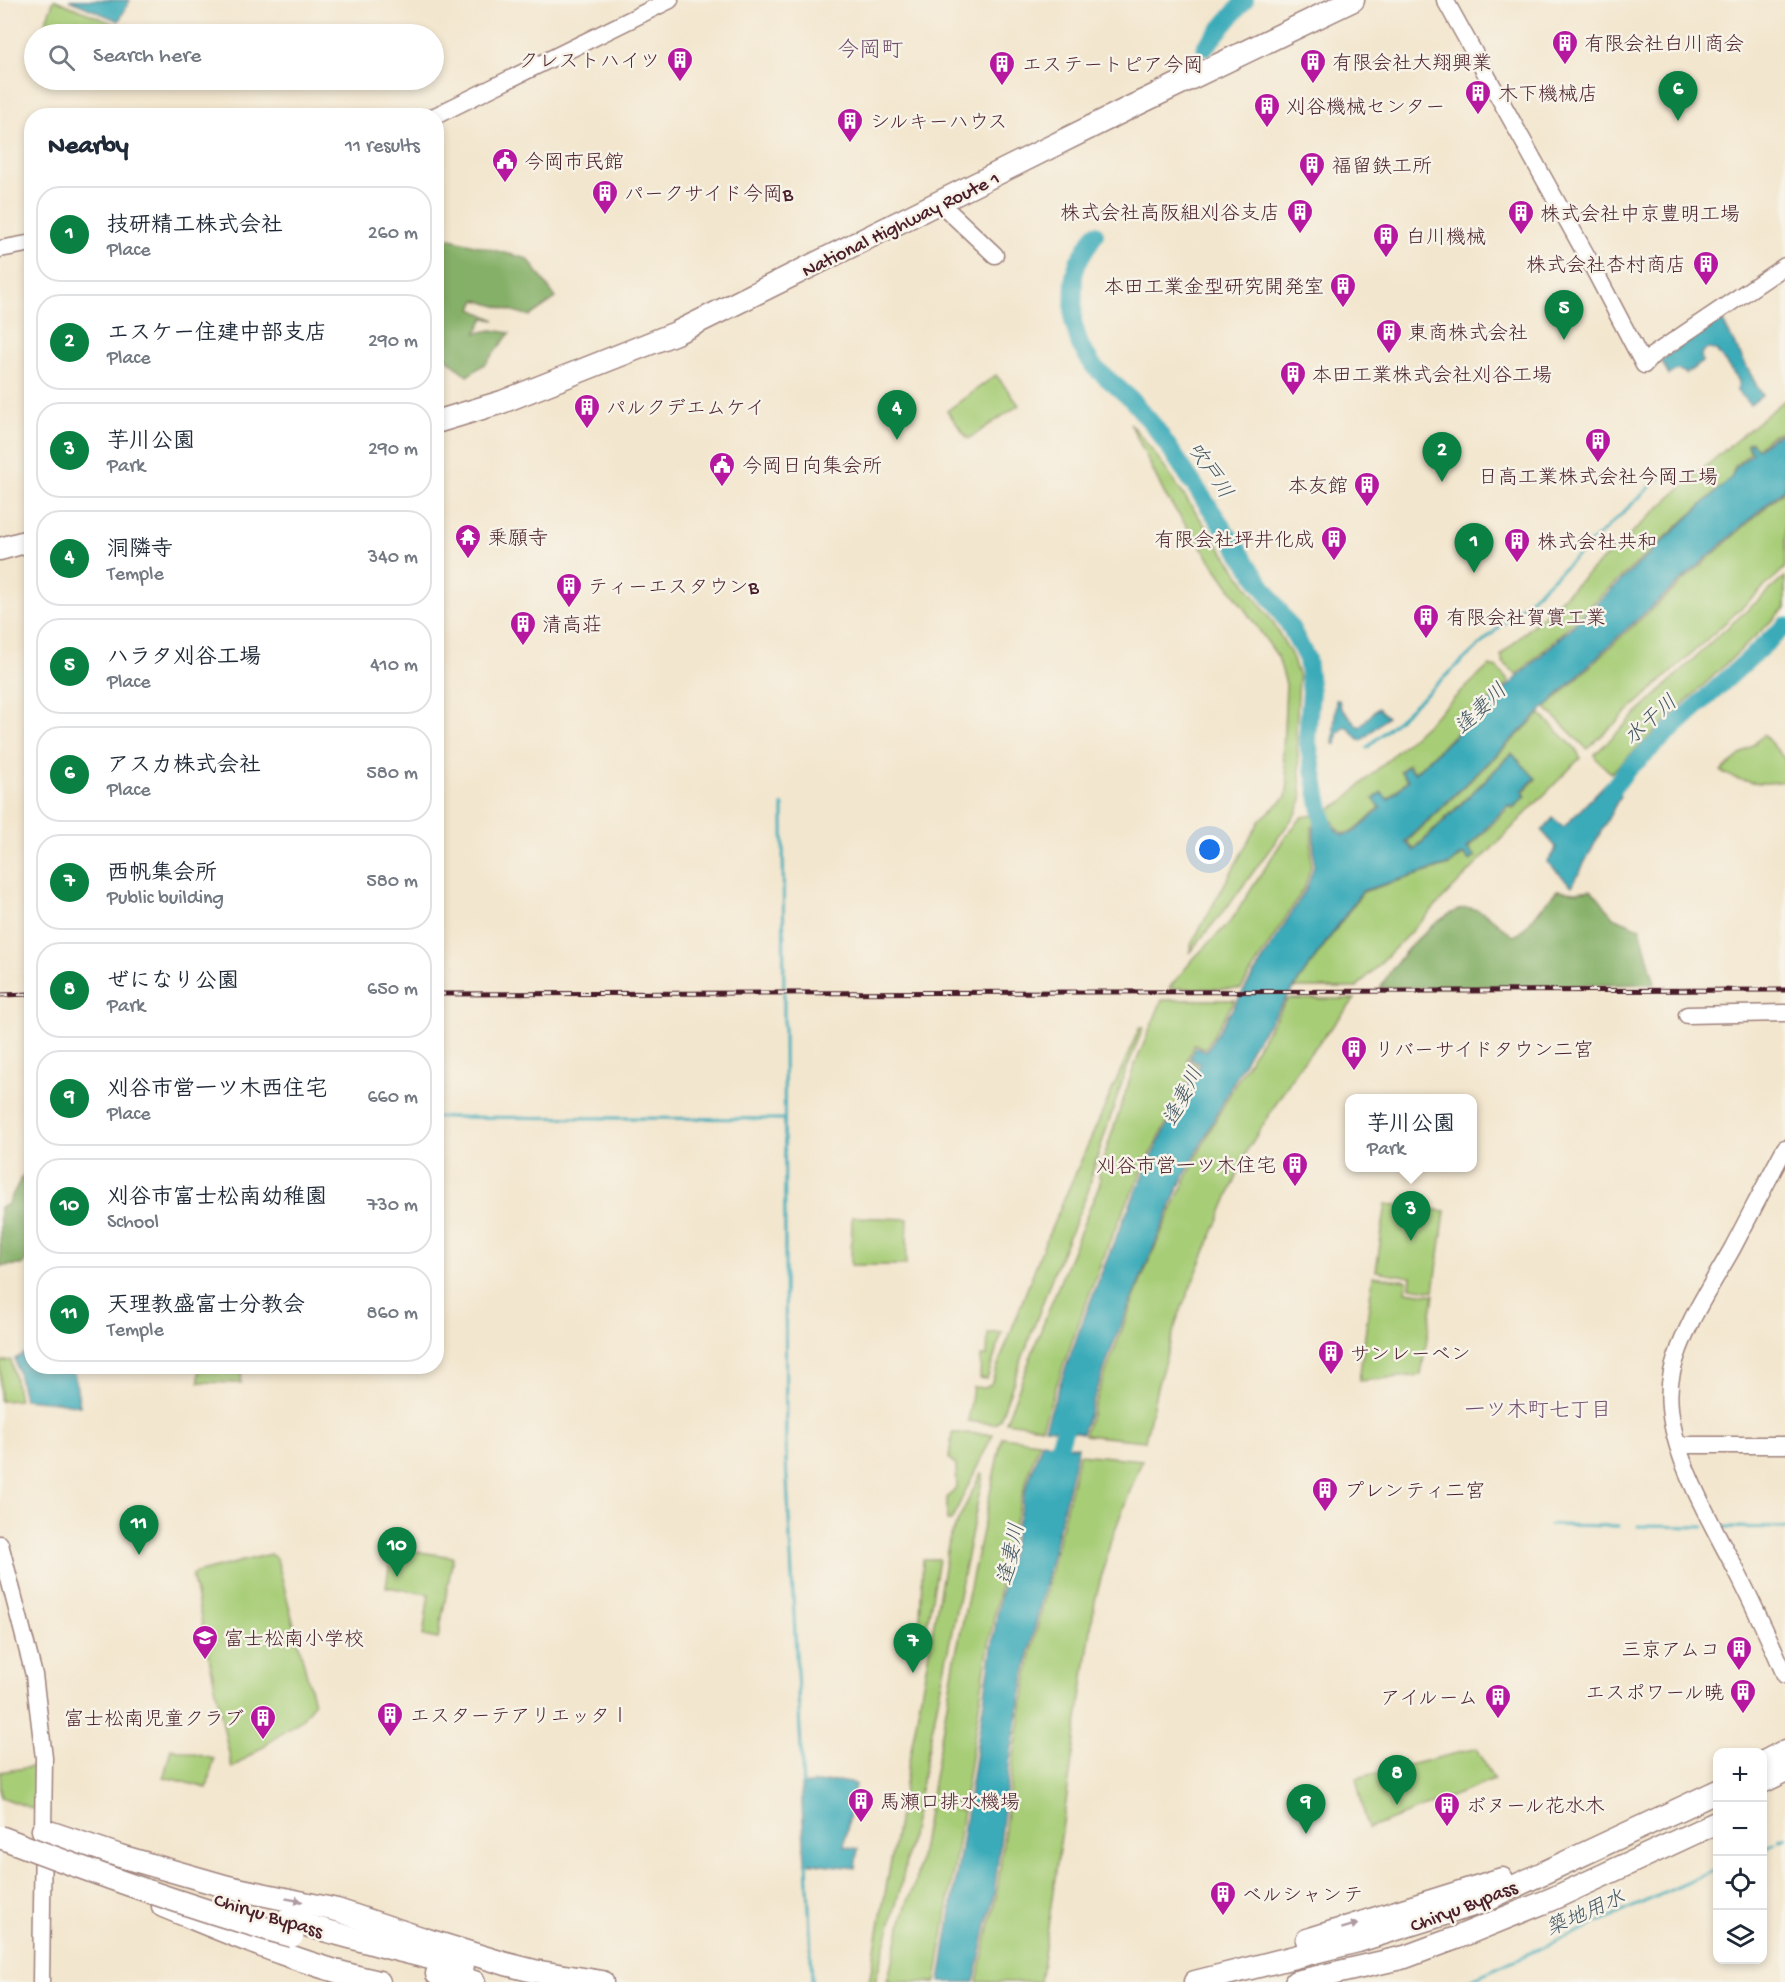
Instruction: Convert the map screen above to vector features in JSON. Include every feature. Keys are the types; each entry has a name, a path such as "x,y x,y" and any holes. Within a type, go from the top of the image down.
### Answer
{"highway":[{"name":"National Highway Route 1","path":"444,406 500,389 614,345 760,278 1319,0"},
{"name":"National Highway Route 1","path":"444,420 502,402 676,333 1131,107 1353,0"},
{"path":"0,537 24,530"},
{"path":"0,549 24,542"},
{"path":"1767,1760 1785,1751"},
{"path":"1767,1765 1785,1756"},
{"path":"1767,1780 1785,1771"},
{"path":"1767,1797 1785,1788"},
{"path":"1196,1982 1230,1964 1533,1869 1585,1849 1713,1791"},
{"name":"Chiryu Bypass","path":"1196,1982 1482,1909 1713,1792"},
{"name":"Chiryu Bypass","path":"1252,1982 1361,1955 1482,1909 1673,1829 1713,1809"},
{"name":"Chiryu Bypass","path":"0,1822 290,1928"},
{"path":"1296,1982 1405,1957 1456,1938 1552,1899 1713,1823"},
{"path":"43,1830 120,1856 228,1887 337,1910 506,1964 602,1982"},
{"name":"Chiryu Bypass","path":"3,1844 225,1916 368,1943 469,1976 545,1982"},
{"path":"43,1864 157,1904 325,1969 379,1982"}],"street":[{"path":"444,111 629,18 670,0"},
{"path":"1445,0 1589,260 1644,365 1653,355 1785,266"},
{"path":"940,203 995,255"},
{"path":"0,249 24,244"},
{"path":"1687,1015 1785,1013"},
{"path":"1785,1148 1682,1342 1672,1373 1670,1401 1678,1445 1689,1479 1760,1619 1785,1675"},
{"path":"1678,1445 1785,1445"},
{"path":"0,1544 34,1675 44,1758 42,1982"},
{"path":"3,1844 43,1864"}],"green space":[{"path":"54,0 114,24 45,24"},
{"path":"444,237 528,259 556,298 530,316 476,300 472,309 495,320 484,318 476,333 492,330 510,333 486,363 467,376 444,356"},
{"path":"996,375 1019,405 968,439 947,411"},
{"path":"1785,400 1785,431 1771,436 1757,448 1751,441 1746,444 1751,452 1735,466 1731,478 1517,675 1503,662 1501,655 1606,557 1676,492"},
{"path":"1130,423 1153,451 1273,623 1291,654 1299,677 1296,732 1302,800 1297,812 1232,901 1189,953 1192,943 1260,820 1286,797 1288,783 1283,755 1286,684 1278,657 1165,495"},
{"path":"1785,490 1785,568 1587,749 1546,708 1623,635"},
{"path":"1785,577 1785,608 1611,773 1596,759 1595,754 1711,642"},
{"path":"1489,666 1497,668 1509,682 1415,772 1408,764 1400,771 1407,780 1388,799 1381,792 1373,799 1380,807 1356,829 1343,833 1333,821 1329,823 1327,811 1341,803"},
{"path":"1540,714 1577,750 1580,758 1356,988 1294,988 1363,892 1450,865 1463,855 1470,861 1476,857 1468,849 1509,807 1514,808 1526,796 1523,792 1536,779 1512,753 1414,849 1407,842"},
{"path":"1764,735 1785,759 1785,781 1752,782 1735,778 1721,771"},
{"path":"1313,815 1315,825 1312,826 1311,866 1305,887 1241,989 1169,988 1195,957 1231,921 1283,840 1302,817"},
{"path":"1557,890 1576,892 1591,890 1613,917 1640,928 1655,984 1380,988 1401,957 1440,920 1461,909 1470,908 1488,916 1513,936 1520,933"},
{"path":"1288,999 1355,999 1298,1068 1248,1149 1178,1317 1157,1387 1145,1441 1084,1435 1125,1322 1171,1210 1225,1102"},
{"path":"1162,1000 1235,1000 1205,1049 1195,1044 1187,1059 1197,1065 1139,1177 1108,1246 1042,1427 1006,1422 1100,1183 1099,1172 1134,1067"},
{"path":"1140,1027 1143,1028 1125,1073 1092,1173 1089,1189 1055,1269 1000,1419 995,1424 968,1421 973,1387 985,1388 991,1384 1043,1247"},
{"path":"24,1175 24,1263 21,1265 0,1266 0,1207 7,1205"},
{"path":"1386,1204 1445,1211 1434,1291 1410,1287 1411,1277 1376,1271"},
{"path":"852,1217 908,1219 906,1265 851,1265"},
{"path":"1373,1276 1407,1281 1406,1291 1434,1295 1421,1375 1359,1381"},
{"path":"988,1333 1002,1333 987,1379 980,1378 981,1356 987,1356"},
{"path":"11,1360 19,1400 0,1401 0,1362"},
{"path":"199,1374 242,1374 241,1383 199,1382"},
{"path":"952,1433 993,1434 951,1521 947,1521 947,1498 957,1486 956,1465 949,1459"},
{"path":"1002,1437 1039,1442 1002,1575 985,1666 964,1803 955,1802 954,1810 963,1811 936,1982 887,1982 906,1906 916,1880 955,1658"},
{"path":"1079,1454 1142,1460 1111,1540 1095,1601 1040,1982 977,1982 997,1892 1013,1762 1031,1654"},
{"path":"981,1473 983,1475 901,1886 875,1982 869,1982 949,1540"},
{"path":"392,1548 453,1557 438,1639 423,1636 429,1594 386,1587"},
{"path":"270,1554 277,1559 314,1703 301,1720 232,1768 192,1574"},
{"path":"923,1559 939,1559 925,1636 919,1636"},
{"path":"171,1748 214,1759 207,1788 164,1777"},
{"path":"1477,1748 1494,1780 1368,1829 1356,1778"},
{"path":"38,1766 36,1810 1,1797 0,1772"}],"water":[{"path":"69,0 130,0 119,21"},
{"path":"1721,318 1763,395 1750,405 1737,391 1739,381 1716,350 1707,349 1701,355 1702,362 1686,374 1678,370 1669,375 1661,360"},
{"path":"1785,433 1785,488 1622,633 1405,842 1414,851 1512,754 1535,778 1522,791 1525,796 1513,807 1508,805 1467,848 1474,857 1470,860 1463,854 1450,864 1362,891 1252,1047 1179,1186 1112,1347 1082,1433 1045,1428 1124,1218 1155,1150 1200,1064 1190,1058 1196,1047 1206,1052 1307,888 1314,866 1314,827 1318,826 1315,815 1326,812 1328,824 1332,823 1343,835 1363,826 1381,808 1374,799 1381,793 1388,800 1409,780 1401,772 1407,766 1415,773 1731,478 1736,467 1753,453 1747,445 1751,442 1758,449 1772,438"},
{"path":"1336,700 1339,700 1341,708 1359,727 1378,708 1387,717 1361,741 1346,726 1337,734 1336,744 1333,744"},
{"path":"1607,782 1620,796 1572,886 1547,862 1556,847 1542,831 1553,818 1564,827"},
{"path":"24,1354 24,1374 74,1374 80,1406 24,1399 15,1359"},
{"path":"1042,1442 1078,1447 1029,1652 1010,1759 994,1894 974,1982 940,1982 1000,1597 1025,1492"},
{"path":"838,1781 855,1784 844,1846 858,1849 855,1868 805,1862 801,1785"}],"waterway":[{"name":"吹戸川","path":"1205,47 1245,0"},
{"name":"吹戸川","path":"1095,234 1078,262 1074,275 1073,321 1080,345 1094,367 1131,399 1155,427 1291,628 1307,659 1311,692 1307,738 1326,836"},
{"path":"1367,748 1664,474"},
{"name":"水干川","path":"1598,808 1626,771 1785,626"},
{"path":"783,805 786,1461 803,1787"},
{"path":"444,1117 784,1119"},
{"name":"逢妻川","path":"1052,1468 1071,1409"},
{"path":"1550,1525 1619,1526"},
{"path":"1638,1526 1704,1527"},
{"path":"1724,1527 1785,1528"},
{"name":"築地用水","path":"1780,1840 1785,1838"},
{"name":"築地用水","path":"1767,1847 1775,1843"},
{"path":"807,1859 812,1982"},
{"name":"築地用水","path":"1465,1982 1713,1871"}],"railway":[{"path":"444,994 1785,990"},
{"path":"0,995 24,994"}],"place":[{"name":"有限会社白川商会","path":"1565,66"},
{"name":"クレストハイツ","path":"680,83"},
{"name":"有限会社大翔興業","path":"1313,85"},
{"name":"エステートピア今岡","path":"1002,87"},
{"name":"木下機械店","path":"1478,116"},
{"name":"アスカ株式会社","path":"1678,121"},
{"name":"刈谷機械センター","path":"1267,129"},
{"name":"シルキーハウス","path":"850,144"},
{"name":"今岡市民館","path":"505,184"},
{"name":"福留鉄工所","path":"1312,188"},
{"name":"パークサイド今岡B","path":"605,216"},
{"name":"株式会社高阪組刈谷支店","path":"1300,235"},
{"name":"株式会社中京豊明工場","path":"1521,236"},
{"name":"白川機械","path":"1386,259"},
{"name":"株式会社杏村商店","path":"1706,287"},
{"name":"本田工業金型研究開発室","path":"1343,309"},
{"name":"ハラタ刈谷工場","path":"1564,340"},
{"name":"東商株式会社","path":"1389,355"},
{"name":"本田工業株式会社刈谷工場","path":"1293,397"},
{"name":"パルクデエムケイ","path":"587,430"},
{"name":"洞隣寺","path":"897,440"},
{"name":"日高工業株式会社今岡工場","path":"1598,464"},
{"name":"エスケー住建中部支店","path":"1442,482"},
{"name":"今岡日向集会所","path":"722,488"},
{"name":"本友館","path":"1367,508"},
{"name":"乗願寺","path":"468,560"},
{"name":"有限会社坪井化成","path":"1334,562"},
{"name":"株式会社共和","path":"1517,564"},
{"name":"技研精工株式会社","path":"1474,573"},
{"name":"ティーエスタウンB","path":"569,609"},
{"name":"有限会社賀實工業","path":"1426,640"},
{"name":"清高荘","path":"523,647"},
{"name":"リバーサイドタウン二宮","path":"1354,1072"},
{"name":"刈谷市営一ツ木住宅","path":"1295,1188"},
{"name":"芋川公園","path":"1411,1241"},
{"name":"サンレーベン","path":"1331,1376"},
{"name":"プレンティ二宮","path":"1325,1513"},
{"name":"天理教盛富士分教会","path":"139,1555"},
{"name":"刈谷市富士松南幼稚園","path":"397,1577"},
{"name":"富士松南小学校","path":"205,1661"},
{"name":"三京アムコ","path":"1739,1672"},
{"name":"西帆集会所","path":"913,1673"},
{"name":"エスポワール暁","path":"1743,1715"},
{"name":"アイルーム","path":"1498,1720"},
{"name":"エスターテアリエッタⅠ","path":"390,1738"},
{"name":"富士松南児童クラブ","path":"263,1741"},
{"name":"ぜになり公園","path":"1397,1805"},
{"name":"馬瀬口排水機場","path":"861,1824"},
{"name":"ボヌール花水木","path":"1447,1828"},
{"name":"刈谷市営一ツ木西住宅","path":"1306,1834"},
{"name":"ベルシャンテ","path":"1223,1917"}],"district":[{"name":"今岡町","path":"870,48"},
{"name":"一ツ木町七丁目","path":"1538,1409"}]}
